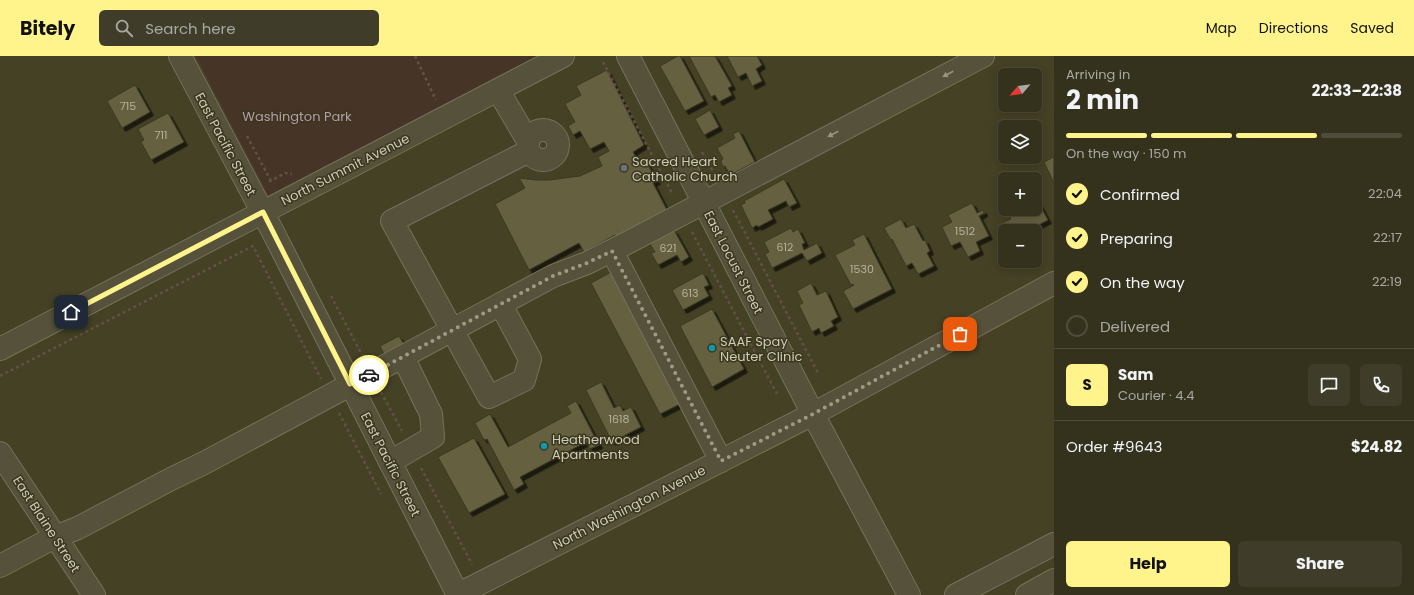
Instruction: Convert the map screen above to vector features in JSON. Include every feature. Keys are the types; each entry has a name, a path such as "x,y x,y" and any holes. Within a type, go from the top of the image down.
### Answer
{"street":[{"name":"East Pacific Street","path":"180,56 263,212 458,595"},
{"name":"North Summit Avenue","path":"0,349 563,56"},
{"name":"East Locust Street","path":"628,56 813,414 909,595"},
{"path":"0,566 55,536 78,528 252,438 553,276 587,263 612,251 983,56"},
{"path":"498,90 528,146 392,220 489,397 524,380 530,359 501,305"},
{"path":"612,251 721,461"},
{"name":"North Washington Avenue","path":"458,595 813,414 1054,284"},
{"path":"390,462 433,437 431,414 403,357"},
{"name":"East Blaine Street","path":"0,453 94,595"},
{"path":"956,595 1054,544"},
{"path":"1027,595 1054,580"}],"path":[{"path":"415,56 438,105"},
{"path":"702,151 818,373"},
{"path":"0,376 253,246"}],"green space":[{"name":"Washington Park","path":"196,56 542,56 271,200"}],"building":[{"path":"680,56 704,101 685,111 660,66"},
{"path":"689,56 715,56 732,86 728,88 732,95 719,102 715,95 711,97"},
{"path":"727,56 757,56 762,65 756,69 762,81 752,86 746,73 738,77"},
{"name":"Sacred Heart Catholic Church","path":"607,70 644,145 633,152 638,161 644,158 657,181 653,183 667,210 617,238 615,235 584,252 579,243 529,270 495,204 525,188 519,178 549,180 580,176 602,166 598,157 609,151 604,142 590,149 580,131 573,135 568,126 575,122 565,104 581,95 576,86"},
{"path":"135,85 150,112 122,128 107,101"},
{"path":"710,110 719,127 704,135 695,119"},
{"path":"168,113 184,142 151,160 141,142 144,140 138,129"},
{"path":"739,131 755,162 730,175 725,166 723,167 721,161 723,159 717,148 735,138 733,134"},
{"path":"1054,157 1054,183 1044,162"},
{"path":"784,179 797,203 789,207 786,201 768,210 773,219 758,227 757,225 752,228 741,205 745,203 744,201"},
{"path":"972,203 977,213 983,210 984,213 979,216 989,236 976,242 980,251 968,257 960,242 951,246 942,227 952,222 948,215"},
{"path":"1042,209 1048,220 1040,224 1002,224 1011,219 1009,216 1042,216"},
{"path":"901,219 906,228 914,224 923,241 925,240 930,251 927,253 934,266 918,274 912,263 906,266 892,239 891,240 884,228"},
{"path":"791,228 793,232 798,229 805,243 802,244 804,250 817,243 822,253 807,261 802,253 772,268 765,254 769,252 764,242"},
{"path":"674,230 689,257 681,262 677,255 658,265 651,253 655,252 650,244"},
{"path":"864,234 892,289 853,309 843,291 854,285 851,285 835,255 855,245 852,240"},
{"path":"615,270 684,402 660,414 591,283"},
{"path":"703,273 709,285 704,287 709,296 683,310 672,290"},
{"path":"811,283 817,295 826,291 838,317 831,321 834,326 821,333 819,328 812,332 799,305 803,303 797,291"},
{"name":"SAAF Spay Neuter Clinic","path":"712,309 744,369 712,387 680,326"},
{"path":"399,336 405,346 385,356 380,346"},
{"path":"601,382 614,408 620,405 623,411 631,407 641,427 612,442 586,390"},
{"name":"Heatherwood Apartments","path":"576,401 599,445 590,449 586,442 520,477 524,484 514,490 487,439 484,440 475,423 490,414 508,447 571,413 567,406"},
{"path":"474,438 505,494 469,513 438,457"}],"way so far":[{"path":"369,375 553,276 587,263 612,251 721,461 813,414 960,334"}],"place":[{"name":"Sacred Heart Catholic Church","path":"624,168"},
{"name":"SAAF Spay Neuter Clinic","path":"712,348"},
{"name":"Heatherwood Apartments","path":"544,446"}],"route":[{"path":"71,312 263,212 350,384 369,375"}]}
